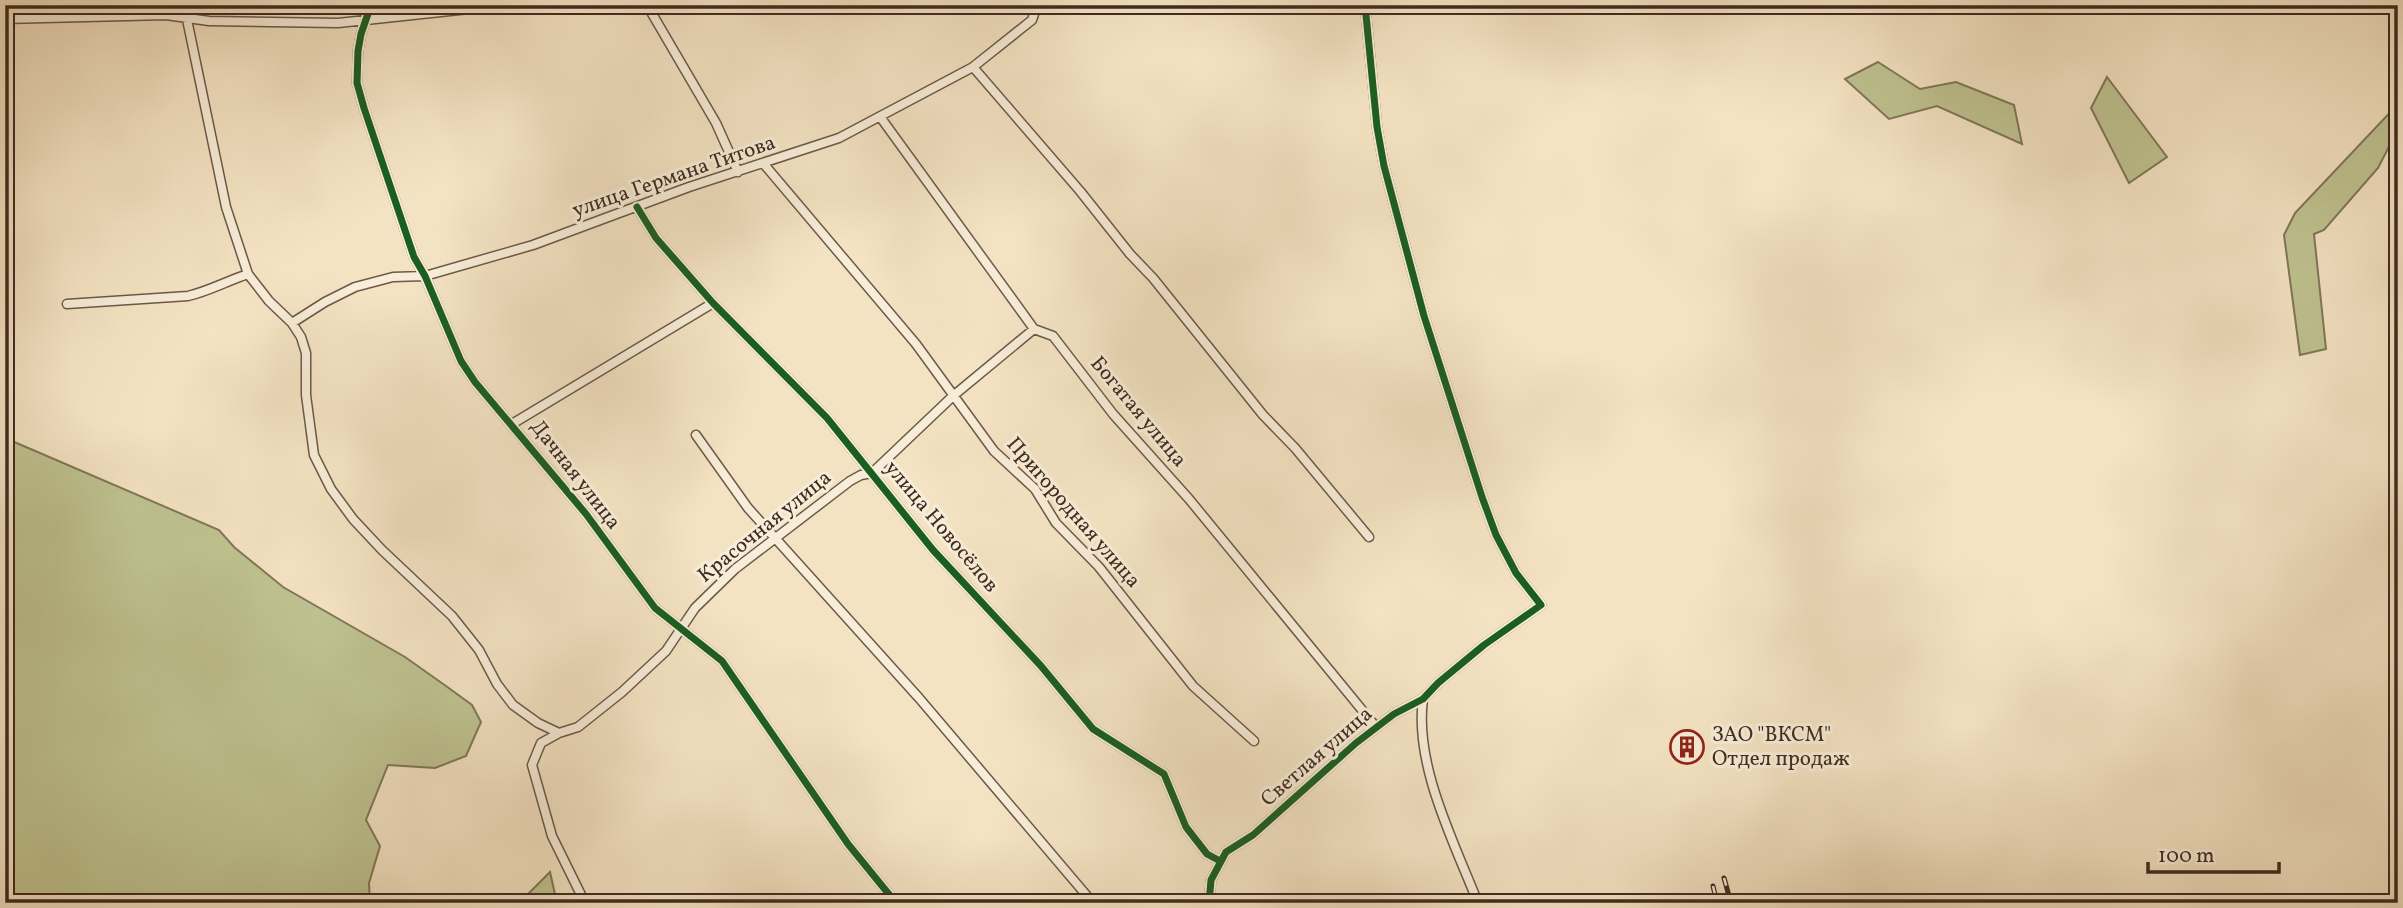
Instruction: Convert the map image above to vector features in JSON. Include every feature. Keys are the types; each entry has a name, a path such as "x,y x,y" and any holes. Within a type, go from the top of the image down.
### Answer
{"street":[{"path":"184,5 220,183 247,274 292,323 301,337 306,353 306,395 314,455 331,489 382,551 452,616 479,650 497,684 513,705 538,723 559,733"},
{"name":"Дачная улица","path":"371,5 359,42 357,83 363,108 407,238 461,361 475,382 586,514 656,608 722,661 848,844 896,903"},
{"path":"5,19 166,15 209,21 338,23 506,5"},
{"path":"648,5 716,123 738,172"},
{"name":"улица Германа Титова","path":"292,323 355,287 393,277 425,276 533,245 689,187 839,138 973,67 1032,20 1037,5"},
{"name":"Светлая улица","path":"1220,861 1226,852 1253,835 1376,727 1423,699 1484,645 1541,605 1516,573 1496,535 1424,316 1384,166 1374,101 1365,5"},
{"path":"973,67 1153,278 1263,415 1296,448 1369,537"},
{"name":"Богатая улица","path":"881,118 1034,329 1053,336 1114,414 1189,499 1376,727"},
{"name":"Пригородная улица","path":"763,163 916,344 994,451 1035,489 1056,523 1099,567 1193,685 1254,741"},
{"name":"улица Новосёлов","path":"637,207 656,238 713,303 827,418 933,550 1041,666 1093,729 1164,774 1186,827 1207,854 1220,861"},
{"path":"67,304 188,296 207,292 247,274"},
{"path":"512,424 713,303"},
{"name":"Красочная улица","path":"585,903 552,836 532,765 541,743 578,727 622,692 666,651 695,608 735,569 850,481 872,473 953,396 1034,329"},
{"path":"696,435 748,508 919,698 1093,903"},
{"path":"1423,699 1422,732 1427,761 1478,903"},
{"path":"1209,903 1210,880 1220,861"}],"green space":[{"path":"1878,62 1920,89 1956,82 2014,105 2022,144 1937,106 1889,119 1845,79"},
{"path":"2107,77 2167,157 2129,183 2091,108"},
{"path":"2398,104 2398,134 2378,168 2324,230 2314,234 2326,349 2300,355 2284,235 2295,213"},
{"path":"5,438 219,530 234,547 283,587 405,657 472,705 481,722 466,756 435,768 388,765 366,820 380,846 369,883 370,903 5,903"},
{"path":"550,872 557,903 519,903"}],"railway":[{"path":"1724,878 1731,903"},
{"path":"1713,886 1717,903"}],"cycle path":[{"path":"371,5 361,34 357,83 414,257 425,276 461,361 475,382 586,514 655,608 722,661 848,844 896,903"},
{"path":"1209,903 1211,880 1226,852 1253,835 1356,743 1394,714 1423,699 1484,645 1541,605 1516,573 1496,535 1424,316 1384,166 1377,127 1365,5"},
{"path":"637,207 656,238 713,303 827,418 933,550 1041,666 1093,729 1164,774 1186,827 1207,854 1220,861"}],"place":[{"name":"ЗАО \"ВКСМ\" Отдел продаж","path":"1687,747"}]}
